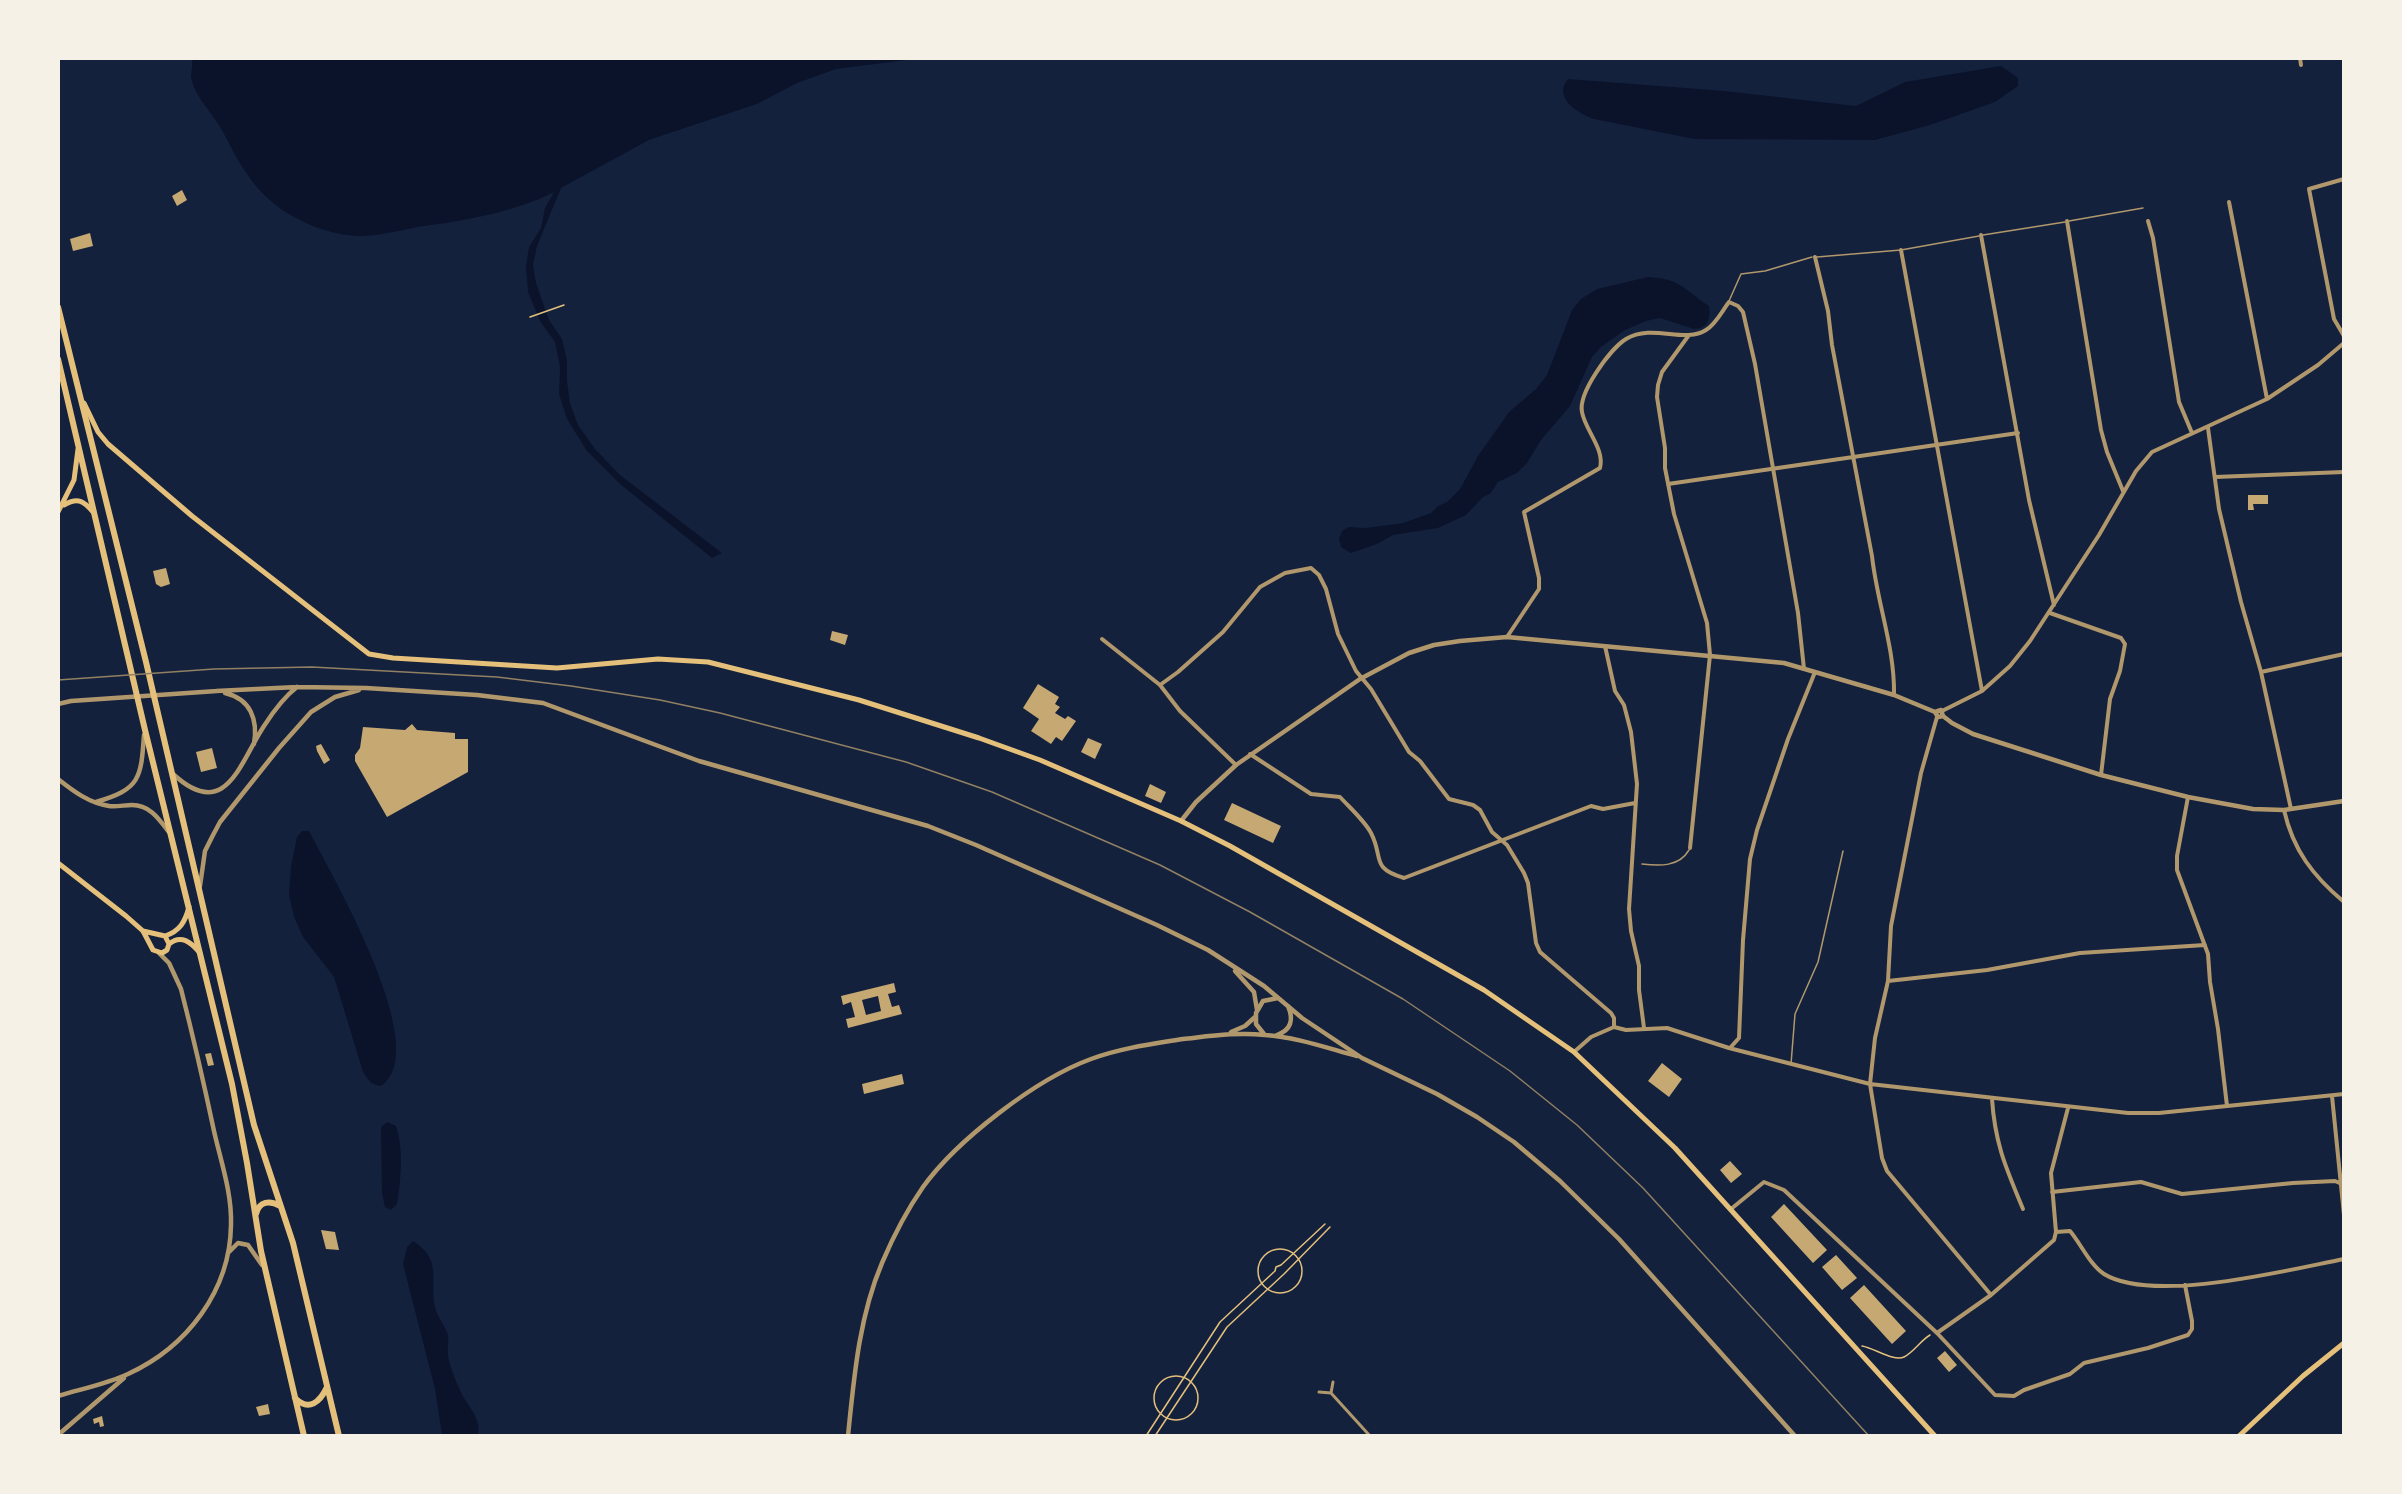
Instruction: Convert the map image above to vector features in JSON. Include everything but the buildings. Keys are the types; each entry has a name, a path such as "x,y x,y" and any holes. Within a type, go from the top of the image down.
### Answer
{"main road":[{"path":"58,307 172,773 254,1125 293,1243 339,1436"},
{"path":"58,359 237,1110 266,1271 304,1436"},
{"path":"80,396 98,432 108,444 192,516 369,654 393,658 557,668 658,659 708,662 921,718 1040,760 1180,821 1246,854 1484,990 1574,1052 1675,1148 1935,1436"},
{"path":"58,512 74,480 79,445"},
{"path":"63,506 71,501 80,500 85,502 96,515"},
{"path":"58,863 142,931 153,950 159,953 179,939 188,941 201,955"},
{"path":"142,931 165,936 177,931 183,924 189,905"},
{"path":"151,945 152,939 157,936"},
{"path":"165,936 168,947"},
{"path":"256,1217 257,1209 264,1203 275,1203 281,1206"},
{"path":"2239,1436 2302,1376 2343,1343"},
{"path":"295,1397 303,1404 312,1405 320,1400 328,1386"}],"street":[{"path":"2300,58 2301,65"},
{"path":"2343,179 2309,189 2334,319 2343,336"},
{"path":"2229,202 2267,399"},
{"path":"2067,221 2101,430 2106,453 2123,491"},
{"path":"2148,221 2153,238 2179,402 2192,433"},
{"path":"1981,235 2029,500 2054,605"},
{"path":"1901,250 1982,691"},
{"path":"1815,257 1828,311 1832,345 1872,556 1876,590 1889,643 1894,675 1894,695"},
{"path":"1507,637 1539,589 1539,578 1524,512 1600,468 1600,456 1582,412 1583,402 1592,380 1609,356 1627,338 1642,332 1689,335 1704,332 1712,326 1729,302 1738,306 1745,318 1798,613 1804,669"},
{"path":"1689,335 1662,372 1658,385 1668,483 1674,514 1707,622 1710,655 1690,848"},
{"path":"1991,1295 1887,1171 1878,1138 1870,1084 1875,1038 1887,981 1891,926 1921,773 1939,714 1982,691 2010,666 2050,613 2123,491 2152,452 2267,399 2318,365 2343,344"},
{"path":"2208,428 2219,509 2238,590 2262,672 2287,809 2297,849 2308,867 2325,887 2343,902"},
{"path":"1668,483 2018,434"},
{"path":"2214,477 2343,472"},
{"path":"1160,685 1223,632 1260,587 1285,573 1311,568 1319,575 1326,589 1338,634 1360,679 1371,689 1409,752 1420,761 1444,794 1452,801 1477,807 1492,832 1507,845 1526,877 1536,943 1540,952 1611,1013 1614,1018 1614,1027"},
{"path":"2050,613 2121,638 2125,644 2120,671 2110,699 2102,775"},
{"path":"1180,821 1196,802 1236,765 1360,679 1410,653 1434,645 1507,637 1605,644 1784,663 1894,695 1939,714 1973,734 2102,775 2188,797 2253,809 2287,809 2343,801"},
{"path":"1102,639 1160,685 1180,711 1236,765"},
{"path":"1605,644 1615,691 1624,705 1631,732 1637,784 1629,909 1631,931 1639,966 1639,990 1644,1028"},
{"path":"2262,672 2343,654"},
{"path":"1729,1048 1739,1038 1743,940 1750,859 1757,830 1788,739 1815,672"},
{"path":"172,773 192,789 205,791 219,789 230,783 244,764 264,726 286,696 297,687"},
{"path":"58,705 70,701 297,687 366,688 477,695 529,700 556,706 699,761 858,805 928,826 967,841 1208,950 1264,986 1287,1003 1302,1018 1362,1058"},
{"path":"200,895 205,851 220,822 279,748 311,712 335,697 366,688"},
{"path":"216,691 237,696 248,705 255,722 254,744"},
{"path":"96,802 118,795 136,781 141,768 145,730"},
{"path":"1250,754 1311,794 1340,797 1370,832 1380,865 1388,873 1404,878 1500,839 1591,806 1603,809 1635,803"},
{"path":"58,779 77,794 96,802 109,806 133,805 147,808 157,816 172,837"},
{"path":"2188,797 2177,856 2177,870 2205,945 2227,1106"},
{"path":"1887,981 1987,970 2080,953 2205,945"},
{"path":"58,1436 126,1376 177,1342 206,1309 217,1291 229,1252 231,1226 228,1189 186,1010 170,963 168,947"},
{"path":"159,953 170,963"},
{"path":"1226,963 1250,986 1255,996 1257,1010"},
{"path":"1267,1035 1258,1028 1255,1017 1257,1010 1263,1001 1279,998"},
{"path":"1274,1036 1285,1031 1290,1025 1291,1013 1287,1003"},
{"path":"1228,1033 1245,1026 1255,1017"},
{"path":"1574,1052 1592,1037 1614,1027 1626,1030 1667,1028 1729,1048 1870,1084 2068,1108 2139,1113 2343,1094"},
{"path":"848,1436 857,1358 871,1294 881,1264 922,1188 937,1170 977,1132 1008,1108 1070,1068 1131,1047 1228,1033 1274,1036 1362,1058 1399,1074 1478,1117 1514,1142 1548,1170 1619,1239 1795,1436"},
{"path":"2332,1096 2342,1184 2343,1215"},
{"path":"1992,1099 2000,1153 2023,1209"},
{"path":"1937,1333 1991,1295 2054,1240 2056,1232 2051,1173 2068,1108"},
{"path":"2052,1192 2141,1182 2182,1194 2293,1183 2335,1181 2342,1184"},
{"path":"1731,1209 1764,1182 1784,1190 1937,1333 1995,1395 2014,1396 2024,1390 2070,1374 2084,1362 2148,1348 2188,1335 2192,1329 2192,1321 2185,1285"},
{"path":"2056,1232 2070,1231 2098,1269 2105,1274 2130,1282 2185,1285 2236,1280 2343,1259"},
{"path":"229,1252 238,1243 248,1245 266,1271"},
{"path":"58,1396 126,1376"},
{"path":"1331,1393 1333,1382"},
{"path":"1319,1392 1331,1393 1370,1436"}],"lane":[{"path":"1729,302 1741,274 1765,271 1795,261 1815,257 1901,250 2143,208"},
{"path":"1642,864 1660,866 1672,864 1688,853 1690,848"},
{"path":"1791,1065 1795,1014 1818,962 1843,851"}],"path":[{"path":"530,317 564,305"},
{"path":"1146,1436 1220,1322 1275,1271 1276,1267 1325,1224"},
{"path":"1155,1436 1227,1327 1330,1227"},
{"path":"1279,1249 1293,1254 1298,1258 1301,1275 1295,1287 1282,1292 1267,1288 1258,1275 1259,1265 1266,1254 1279,1249"},
{"path":"1854,1347 1875,1348 1898,1359 1909,1353 1926,1337 1937,1333"},
{"path":"1170,1377 1184,1378 1191,1382 1198,1396 1195,1409 1189,1416 1180,1420 1167,1418 1160,1414 1154,1401 1159,1384 1170,1377"}],"water":[{"path":"192,58 915,59 836,69 797,83 757,104 649,140 561,188 537,246 533,265 536,283 549,320 562,339 567,360 570,403 578,425 595,449 620,475 722,553 712,558 620,484 587,451 567,419 559,394 560,367 555,342 540,321 528,292 526,266 529,247 541,228 545,208 554,192 526,204 494,213 381,234 352,236 315,227 282,210 249,177 219,125 196,92 191,77"},
{"path":"2001,66 2018,78 2018,86 1995,102 1930,125 1875,140 1694,139 1594,119 1569,104 1563,93 1568,79 1725,91 1856,106 1905,82"},
{"path":"1648,277 1668,280 1682,286 1709,306 1708,322 1699,329 1694,329 1660,318 1646,321 1625,330 1601,347 1592,357 1570,406 1541,440 1527,463 1517,473 1498,482 1490,494 1483,497 1466,515 1438,528 1393,535 1377,544 1351,553 1341,547 1339,539 1342,531 1349,527 1366,528 1403,523 1431,513 1438,506 1447,502 1460,489 1478,456 1509,412 1536,389 1547,375 1572,310 1581,299 1597,289"},
{"path":"302,831 309,831 356,921 388,1001 396,1037 394,1067 381,1086 370,1082 363,1072 334,977 303,937 294,917 289,895 291,866 297,837"},
{"path":"387,1122 396,1126 401,1154 397,1204 391,1210 385,1207 382,1193 381,1127"},
{"path":"413,1241 428,1254 431,1261 435,1306 448,1335 450,1366 477,1420 478,1435 442,1435 435,1389 403,1264 407,1247"}],"tram line":[{"path":"58,680 214,669 312,667 497,677 660,700 720,713 906,762 992,792 1160,865 1250,912 1403,999 1510,1071 1577,1125 1643,1188 1869,1436"}]}
